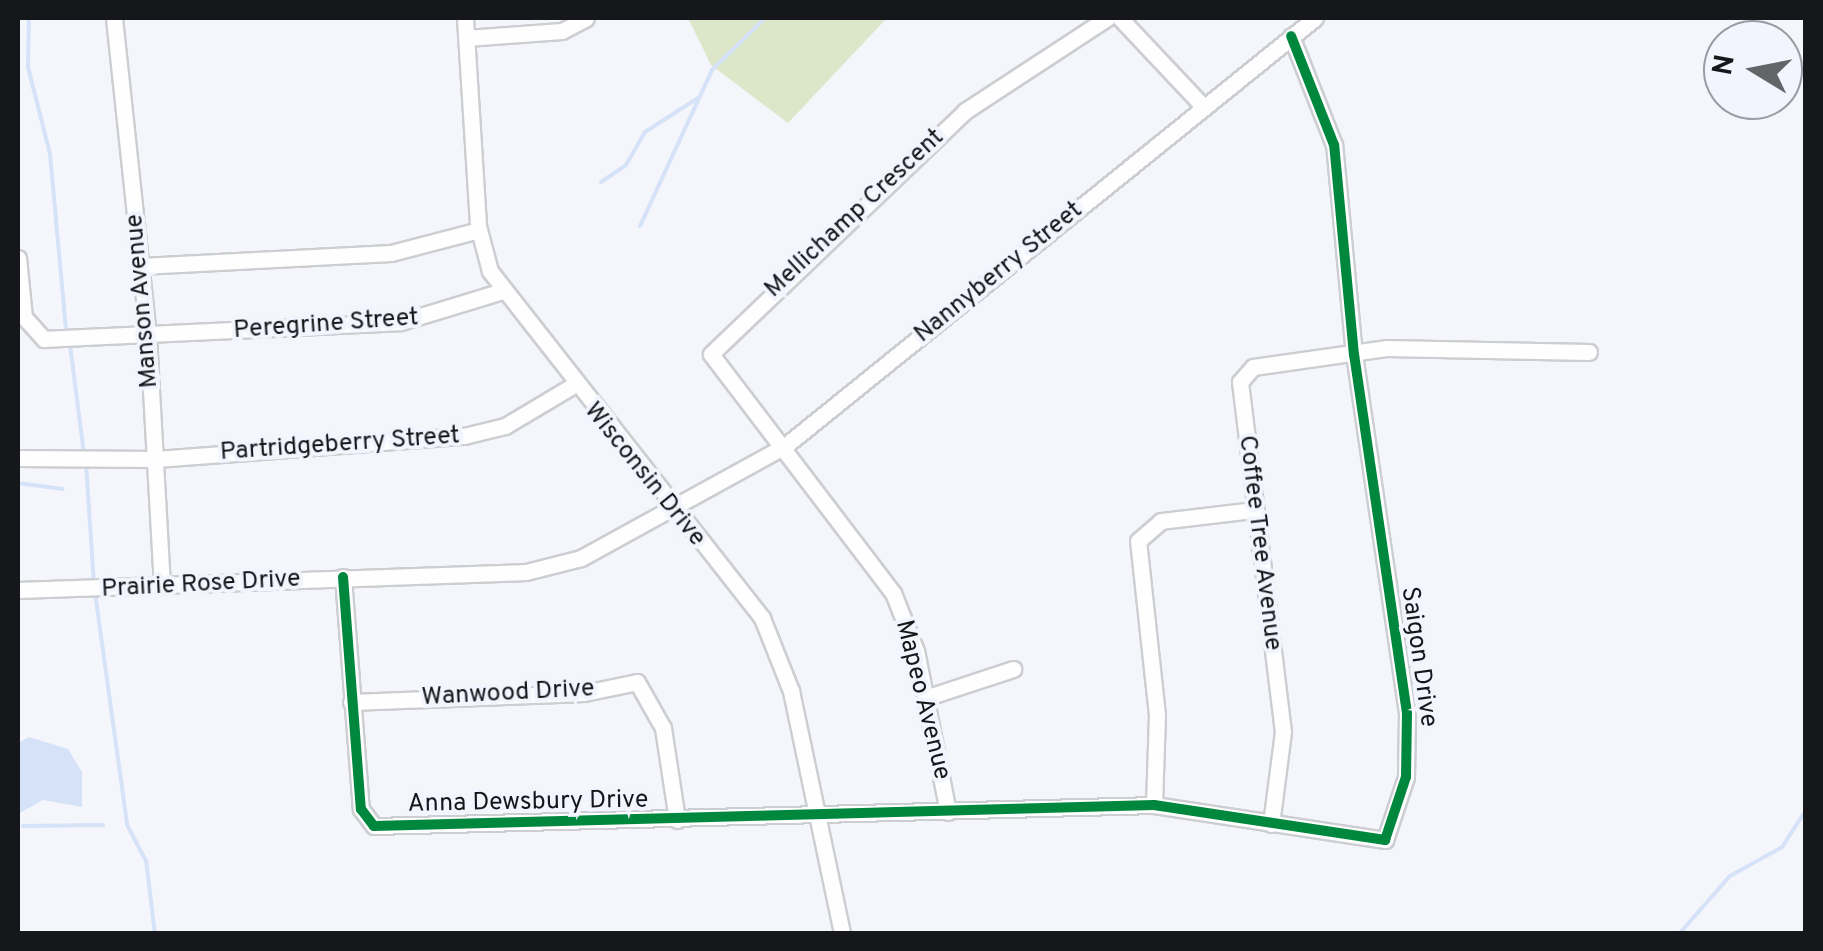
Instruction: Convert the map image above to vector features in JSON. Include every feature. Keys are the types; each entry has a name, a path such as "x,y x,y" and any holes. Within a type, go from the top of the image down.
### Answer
{"street":[{"name":"Manson Avenue","path":"114,18 148,336 162,586"},
{"name":"Wisconsin Drive","path":"464,18 478,230 500,292 772,638 819,815 842,934"},
{"path":"466,38 562,32 586,18"},
{"name":"Mellichamp Crescent","path":"784,446 717,366 717,339 965,111 1107,18"},
{"path":"1120,18 1203,106"},
{"name":"Nannyberry Street","path":"668,507 784,446 1316,18"},
{"name":"Saigon Drive","path":"819,815 1154,805 1379,842 1396,827 1406,777 1406,713 1354,355 1334,145 1291,36"},
{"path":"141,266 391,254 478,230"},
{"name":"Peregrine Street","path":"18,258 24,317 38,336 148,336 422,320 500,292"},
{"name":"Coffee Tree Avenue","path":"1271,824 1283,732 1240,382 1253,368 1354,355 1589,352"},
{"name":"Partridgeberry Street","path":"18,458 156,459 478,434 572,386"},
{"name":"Mapeo Avenue","path":"784,446 878,566 910,632 948,812"},
{"name":"Prairie Rose Drive","path":"18,590 556,567 668,507"},
{"path":"1154,805 1157,714 1138,541 1161,521 1254,510"},
{"name":"Anna Dewsbury Drive","path":"343,577 361,810 374,826 819,815"},
{"path":"925,698 1013,670"},
{"name":"Wanwood Drive","path":"350,702 584,694 637,682 663,728 677,820"}],"green space":[{"path":"688,18 887,18 788,123 711,65"}],"water":[{"path":"29,737 68,749 82,772 82,807 43,800 18,814 18,743"}],"waterway":[{"path":"29,18 28,67 50,154 66,331"},
{"path":"640,226 712,70 765,18"},
{"path":"601,182 626,165 645,132 698,98"},
{"path":"70,345 84,454"},
{"path":"86,464 94,583"},
{"path":"18,483 63,489"},
{"path":"95,593 127,825 146,860 155,934"},
{"path":"1679,934 1730,876 1782,847 1806,810"},
{"path":"23,826 103,825"}],"cycle path":[{"path":"343,577 361,809 374,826 1154,805 1385,840 1406,777 1407,713 1354,355 1334,145 1291,36"}]}
